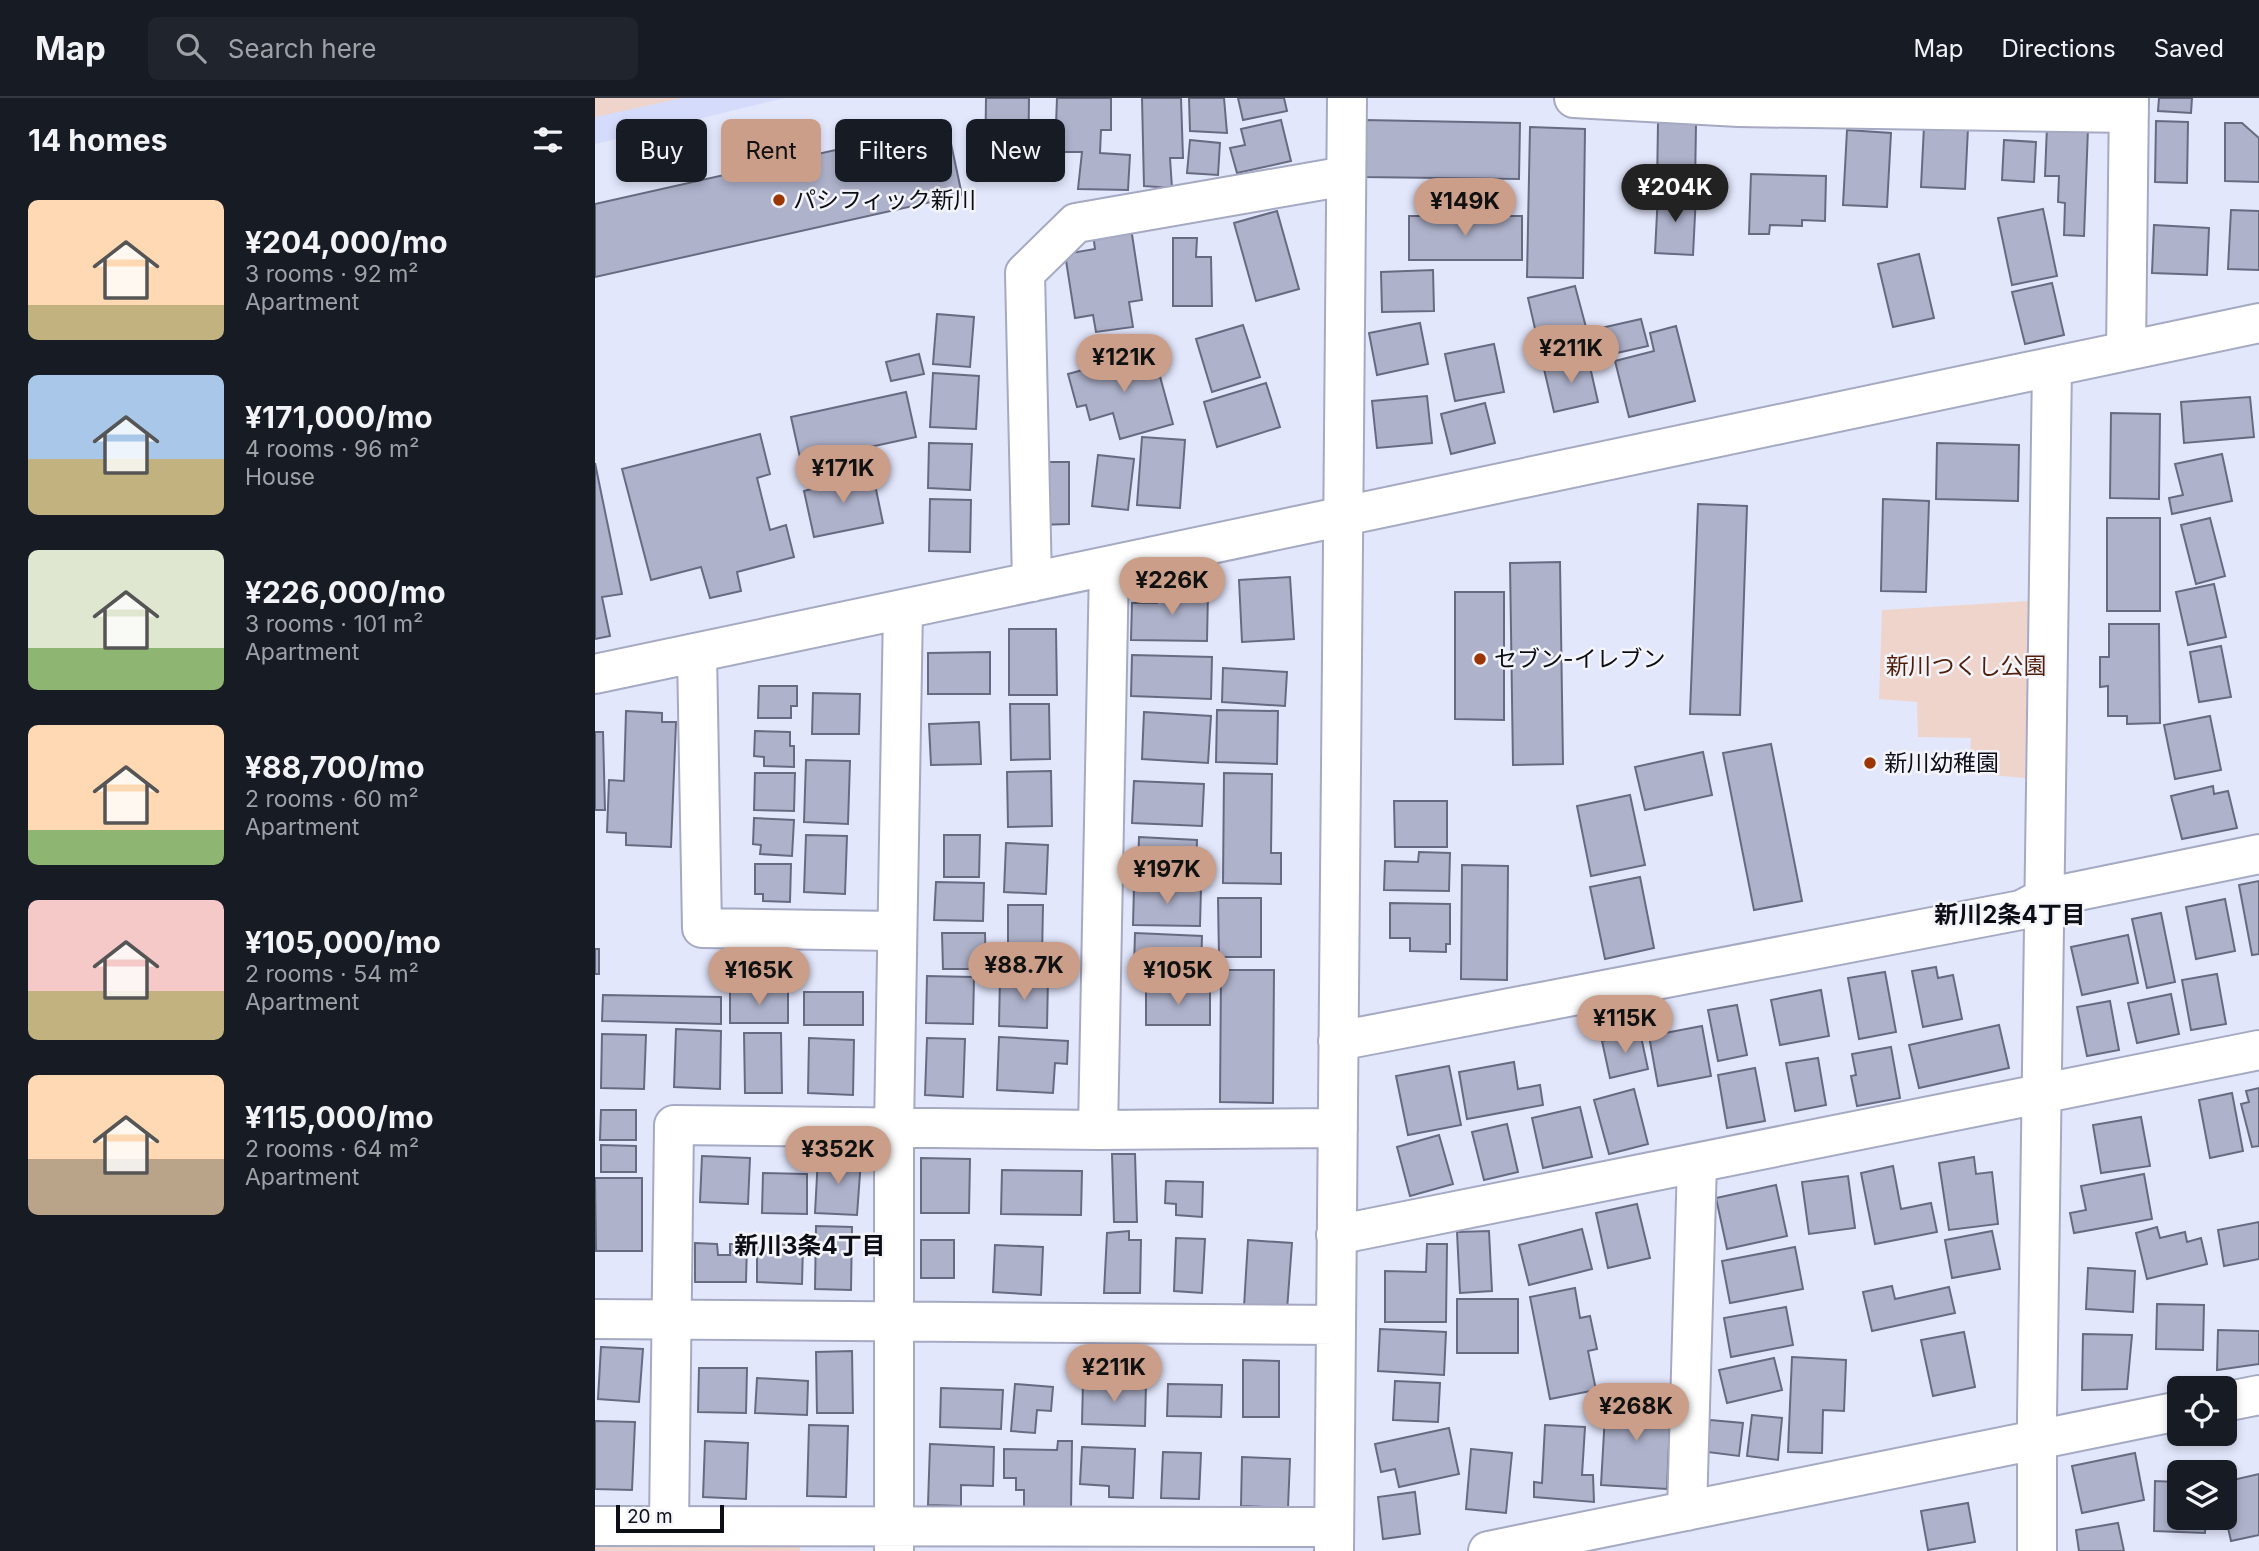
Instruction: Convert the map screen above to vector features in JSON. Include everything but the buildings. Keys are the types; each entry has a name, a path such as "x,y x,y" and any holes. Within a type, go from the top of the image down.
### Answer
{"street":[{"path":"595,1526 669,1524 894,1539 1334,1539 1347,98"},
{"path":"1574,98 2129,106 2126,351"},
{"path":"1032,582 1025,272 1076,223 1346,176"},
{"path":"595,674 2259,323"},
{"path":"2037,1551 2052,367"},
{"path":"1098,1130 1109,566"},
{"path":"894,1539 892,1322 903,609"},
{"path":"697,653 702,928 896,931"},
{"path":"1338,1041 2021,910 2044,898 2259,854"},
{"path":"1336,1235 2259,1050"},
{"path":"669,1524 674,1125 1098,1130 1338,1128"},
{"path":"1687,1511 1697,1163"},
{"path":"595,1319 1336,1325"},
{"path":"2237,1399 2259,1395"},
{"path":"1488,1551 2167,1413"}],"shaded area":[{"path":"595,98 785,98 698,119 616,119 616,139 595,144"}],"green space":[{"path":"595,98 682,98 595,117"},
{"name":"新川つくし公園","path":"2028,601 2025,778 1969,773 1971,738 1918,737 1917,702 1879,699 1882,610"},
{"path":"595,1544 800,1547 800,1551 595,1551"}],"place":[{"name":"パシフィック新川","path":"779,200"},
{"name":"セブン-イレブン","path":"1480,659"},
{"name":"新川幼稚園","path":"1870,763"}],"district":[{"name":"新川2条4丁目","path":"2010,914"},
{"name":"新川3条4丁目","path":"810,1245"}]}
